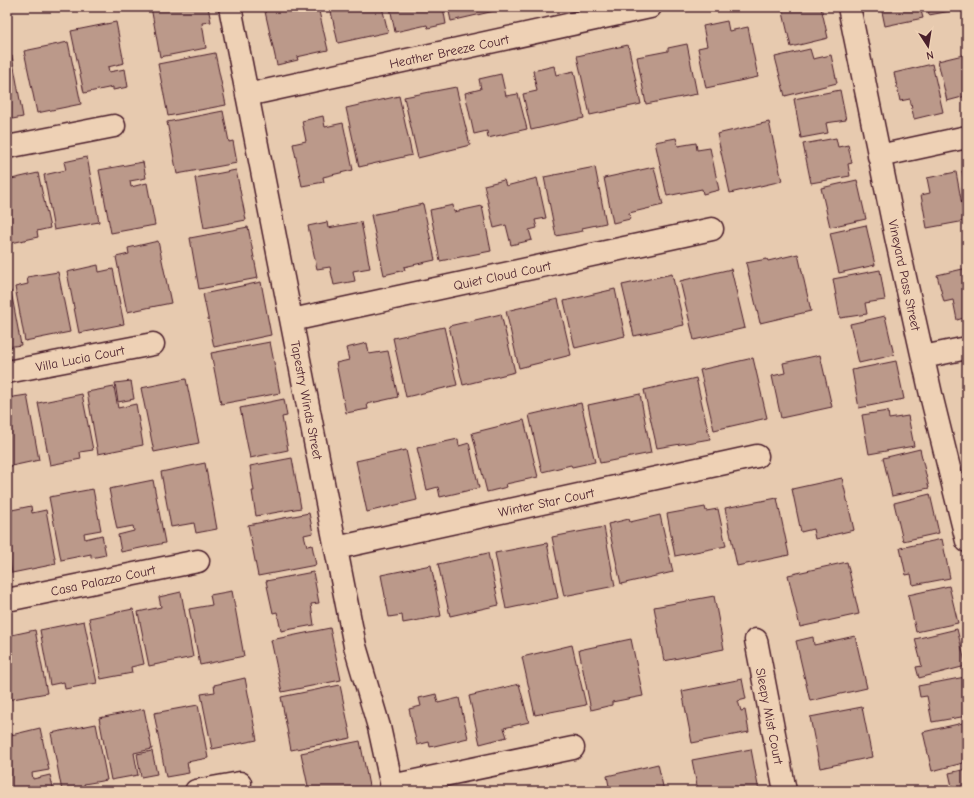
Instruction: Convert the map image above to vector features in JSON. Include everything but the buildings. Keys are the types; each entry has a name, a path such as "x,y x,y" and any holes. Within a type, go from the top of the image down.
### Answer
{"street":[{"name":"Tapestry Winds Street","path":"230,7 355,646 379,727 392,789"},
{"name":"Heather Breeze Court","path":"247,95 650,7"},
{"name":"Vineyard Pass Street","path":"849,7 923,357 967,541"},
{"path":"7,147 114,126"},
{"path":"880,156 967,137"},
{"name":"Quiet Cloud Court","path":"292,320 712,229"},
{"name":"Villa Lucia Court","path":"7,372 153,344"},
{"path":"923,357 967,348"},
{"name":"Winter Star Court","path":"336,548 757,456"},
{"name":"Casa Palazzo Court","path":"7,600 198,561"},
{"name":"Sleepy Mist Court","path":"756,640 785,791"},
{"path":"392,789 574,748"},
{"path":"196,791 240,783"}]}
